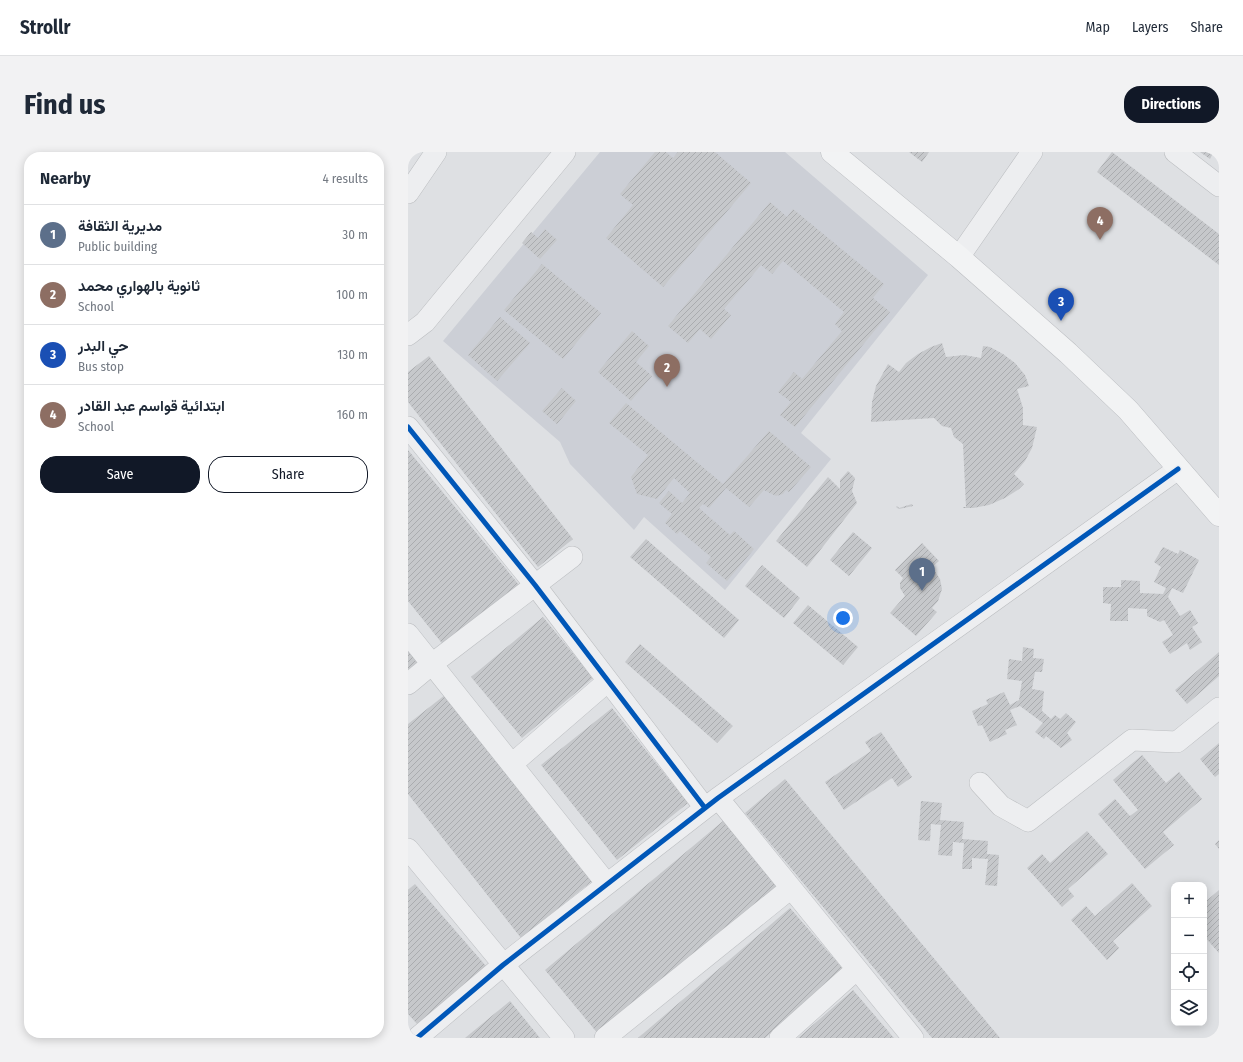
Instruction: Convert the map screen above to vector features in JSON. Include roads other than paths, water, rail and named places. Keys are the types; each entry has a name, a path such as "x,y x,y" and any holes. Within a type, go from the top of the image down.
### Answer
{"main road":[{"path":"832,152 959,257 1068,353 1128,410 1219,515"}],"street":[{"path":"408,193 436,152"},
{"path":"408,334 425,322 565,152"},
{"path":"959,257 1032,152"},
{"path":"1175,152 1219,186"},
{"path":"408,427 535,585 608,681 711,803 791,888 913,1038"},
{"path":"408,1029 416,1038 503,964 711,803 1178,469"},
{"path":"408,684 572,557"},
{"path":"408,634 607,884"},
{"path":"512,764 608,681"},
{"path":"980,783 1001,806 1028,821 1132,740 1176,742 1219,708"},
{"path":"412,863 503,964 564,1038"},
{"path":"605,1038 791,888"},
{"path":"780,1038 857,969"}],"place":[{"name":"ابتدائية قواسم عبد القادر","path":"1100,240"},
{"name":"حي البدر","path":"1061,321"},
{"name":"ثانوية بالهواري محمد","path":"667,387"},
{"name":"مديرية الثقافة","path":"922,591"}]}
